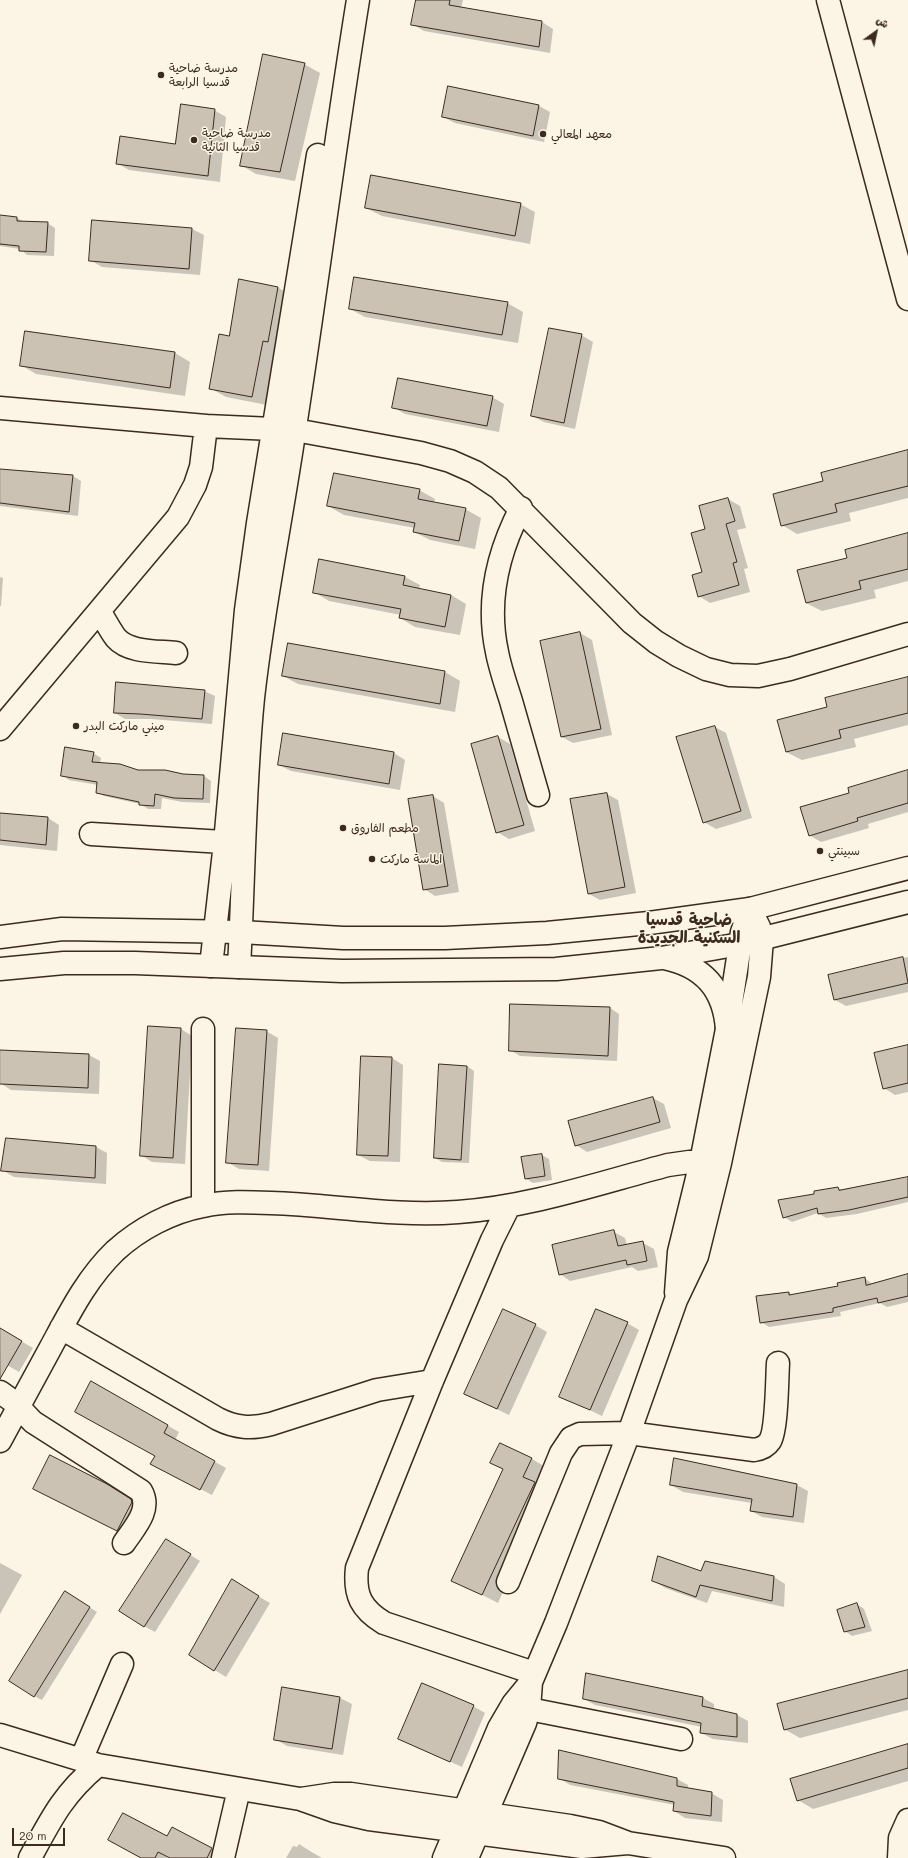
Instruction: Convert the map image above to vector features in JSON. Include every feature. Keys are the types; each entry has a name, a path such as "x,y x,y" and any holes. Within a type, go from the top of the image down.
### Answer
{"street":[{"path":"210,966 214,932 234,843 245,698 255,612 268,525 274,429 344,0"},
{"path":"268,525 295,430 335,138 358,0"},
{"path":"828,0 908,299"},
{"path":"0,408 206,426 295,430 450,461 475,472 499,488 521,508 632,623 656,642 706,669 730,675 758,676 790,669 908,634"},
{"path":"0,729 167,532 188,501 201,467 206,426"},
{"path":"521,508 509,530 500,554 492,603 493,628 497,653 538,795"},
{"path":"100,612 116,638 122,644 137,648 176,653"},
{"path":"91,834 234,843"},
{"path":"234,843 241,932 240,967"},
{"path":"0,923 62,929 241,932 343,938 445,938 547,933 649,923 750,909 908,868"},
{"path":"0,969 64,963 210,966 342,971 548,969 661,958 740,944 908,902"},
{"path":"710,1162 759,977 762,939 759,927 750,909"},
{"path":"444,1858 459,1820 506,1716 532,1677 556,1622 629,1433 676,1300 697,1256 740,944 743,926 750,909"},
{"path":"0,937 62,929"},
{"path":"661,958 676,960 690,966 708,981 721,1000 726,1014 727,1030"},
{"path":"203,1029 203,1206"},
{"path":"0,1441 61,1328 93,1275 116,1250 142,1230 171,1215 203,1206 234,1202 428,1213 482,1210 509,1206 668,1165 710,1162"},
{"path":"509,1206 492,1240 432,1381 357,1568 355,1581 358,1594 364,1606 373,1616 384,1623 532,1677"},
{"path":"61,1328 218,1419 230,1425 244,1428 271,1424 377,1390 432,1381"},
{"path":"508,1582 565,1445 571,1438 580,1434 629,1433 754,1450 761,1448 767,1445 773,1432 778,1363"},
{"path":"0,1392 33,1422 141,1491 145,1498 146,1505 124,1543"},
{"path":"30,1858 62,1801 78,1781 89,1762 122,1664"},
{"path":"467,1858 483,1824 529,1710 532,1677"},
{"path":"529,1710 681,1739"},
{"path":"0,1735 89,1762 300,1799 352,1816 459,1820 483,1824 582,1847 628,1843 724,1858"},
{"path":"223,1858 240,1789"},
{"path":"899,1858 900,1838 908,1820"}],"building":[{"path":"416,0 450,0 449,5 542,21 539,47 411,25"},
{"path":"263,54 305,63 280,172 240,166"},
{"path":"448,86 539,105 533,136 442,117"},
{"name":"مدرسة ضاحية قدسيا الثانية","path":"181,104 215,109 208,176 116,164 120,136 175,144"},
{"path":"371,175 521,203 515,236 365,208"},
{"path":"0,215 17,217 17,221 48,222 46,252 19,251 19,246 0,244"},
{"path":"92,220 192,228 189,269 89,261"},
{"path":"354,277 508,302 502,335 349,309"},
{"path":"239,279 278,287 268,342 263,341 252,397 209,389 219,334 229,336"},
{"path":"549,328 582,334 564,423 531,416"},
{"path":"25,331 175,352 170,388 20,366"},
{"path":"398,378 493,396 487,426 392,408"},
{"path":"908,450 908,486 835,504 837,512 781,526 773,494 823,481 821,473"},
{"path":"0,469 73,475 69,512 0,503"},
{"path":"334,473 420,489 418,499 466,508 459,541 413,532 415,523 327,506"},
{"path":"728,498 735,521 726,524 737,562 733,563 739,585 698,597 692,575 702,572 691,533 705,529 699,506"},
{"path":"908,533 908,569 859,581 861,589 806,603 797,570 847,558 845,550"},
{"path":"319,559 405,576 403,585 451,595 445,627 399,618 401,609 313,593"},
{"path":"580,632 601,729 561,737 540,641"},
{"path":"288,643 445,671 440,704 282,676"},
{"path":"908,677 908,713 839,730 841,738 786,752 777,720 827,707 825,698"},
{"path":"116,682 205,690 202,719 114,713"},
{"path":"715,726 741,811 703,823 676,737"},
{"path":"283,733 394,752 389,784 278,765"},
{"path":"498,736 524,825 496,833 471,744"},
{"path":"65,747 94,752 92,762 120,764 138,770 165,770 183,774 204,775 203,799 174,798 155,794 154,806 139,805 139,802 96,793 97,782 61,776"},
{"path":"908,770 908,803 857,818 858,821 809,836 800,807 849,793 848,788"},
{"path":"607,793 625,887 588,894 570,799"},
{"path":"433,795 448,886 423,890 408,799"},
{"path":"0,813 48,817 46,845 0,840"},
{"path":"903,957 908,983 834,1000 828,975"},
{"path":"510,1004 610,1007 608,1056 509,1051"},
{"path":"148,1026 181,1028 173,1158 140,1156"},
{"path":"236,1028 267,1030 258,1165 226,1163"},
{"path":"908,1045 908,1083 883,1089 874,1053"},
{"path":"0,1050 89,1054 88,1088 0,1084"},
{"path":"361,1056 392,1057 388,1156 357,1155"},
{"path":"439,1064 467,1066 461,1160 434,1158"},
{"path":"653,1097 660,1122 575,1146 568,1121"},
{"path":"6,1138 96,1146 95,1178 1,1171"},
{"path":"542,1154 545,1176 525,1179 521,1157"},
{"path":"908,1177 908,1197 849,1210 818,1214 817,1208 783,1218 778,1200 814,1194 814,1191 838,1187 839,1190"},
{"path":"614,1230 618,1246 643,1241 647,1261 627,1265 626,1260 559,1275 552,1245"},
{"path":"908,1274 908,1296 878,1303 877,1298 833,1308 833,1312 760,1323 756,1296 789,1292 789,1295 838,1286 837,1283 865,1277 866,1285"},
{"path":"503,1309 536,1324 497,1409 464,1394"},
{"path":"596,1309 628,1322 590,1410 559,1397"},
{"path":"0,1328 22,1341 0,1379"},
{"path":"91,1381 168,1425 164,1433 215,1461 200,1490 150,1464 155,1456 75,1412"},
{"path":"500,1443 532,1458 523,1477 535,1482 482,1595 451,1581 503,1469 490,1463"},
{"path":"50,1455 107,1484 131,1499 132,1502 117,1531 33,1489"},
{"path":"674,1458 797,1484 793,1517 750,1511 752,1499 670,1485"},
{"path":"166,1539 191,1554 144,1627 119,1611"},
{"path":"658,1556 701,1571 705,1561 774,1576 772,1601 700,1585 696,1597 652,1581"},
{"path":"232,1579 259,1596 214,1671 189,1655"},
{"path":"65,1591 90,1607 34,1697 9,1681"},
{"path":"857,1603 865,1627 844,1632 837,1610"},
{"path":"908,1670 908,1698 784,1730 777,1704"},
{"path":"586,1673 703,1697 702,1706 737,1714 737,1737 700,1733 701,1723 583,1699"},
{"path":"422,1683 474,1705 450,1762 398,1739"},
{"path":"282,1687 340,1697 332,1749 274,1740"},
{"path":"908,1744 908,1768 797,1801 790,1779"},
{"path":"559,1750 677,1778 677,1786 712,1792 711,1816 673,1811 674,1802 558,1779"},
{"path":"123,1813 167,1836 172,1827 212,1848 207,1858 170,1858 158,1852 155,1858 141,1858 108,1840"}],"place":[{"name":"مدرسة ضاحية قدسيا الرابعة","path":"161,75"},
{"name":"معهد المعالي","path":"543,134"},
{"name":"مدرسة ضاحية قدسيا الثانية","path":"194,140"},
{"name":"ميني ماركت البدر","path":"76,726"},
{"name":"مطعم الفاروق","path":"343,828"},
{"name":"سبينتي","path":"820,851"},
{"name":"الماسة ماركت","path":"372,859"}],"district":[{"name":"ضاحية قدسيا السكنية الجديدة","path":"689,929"}]}
